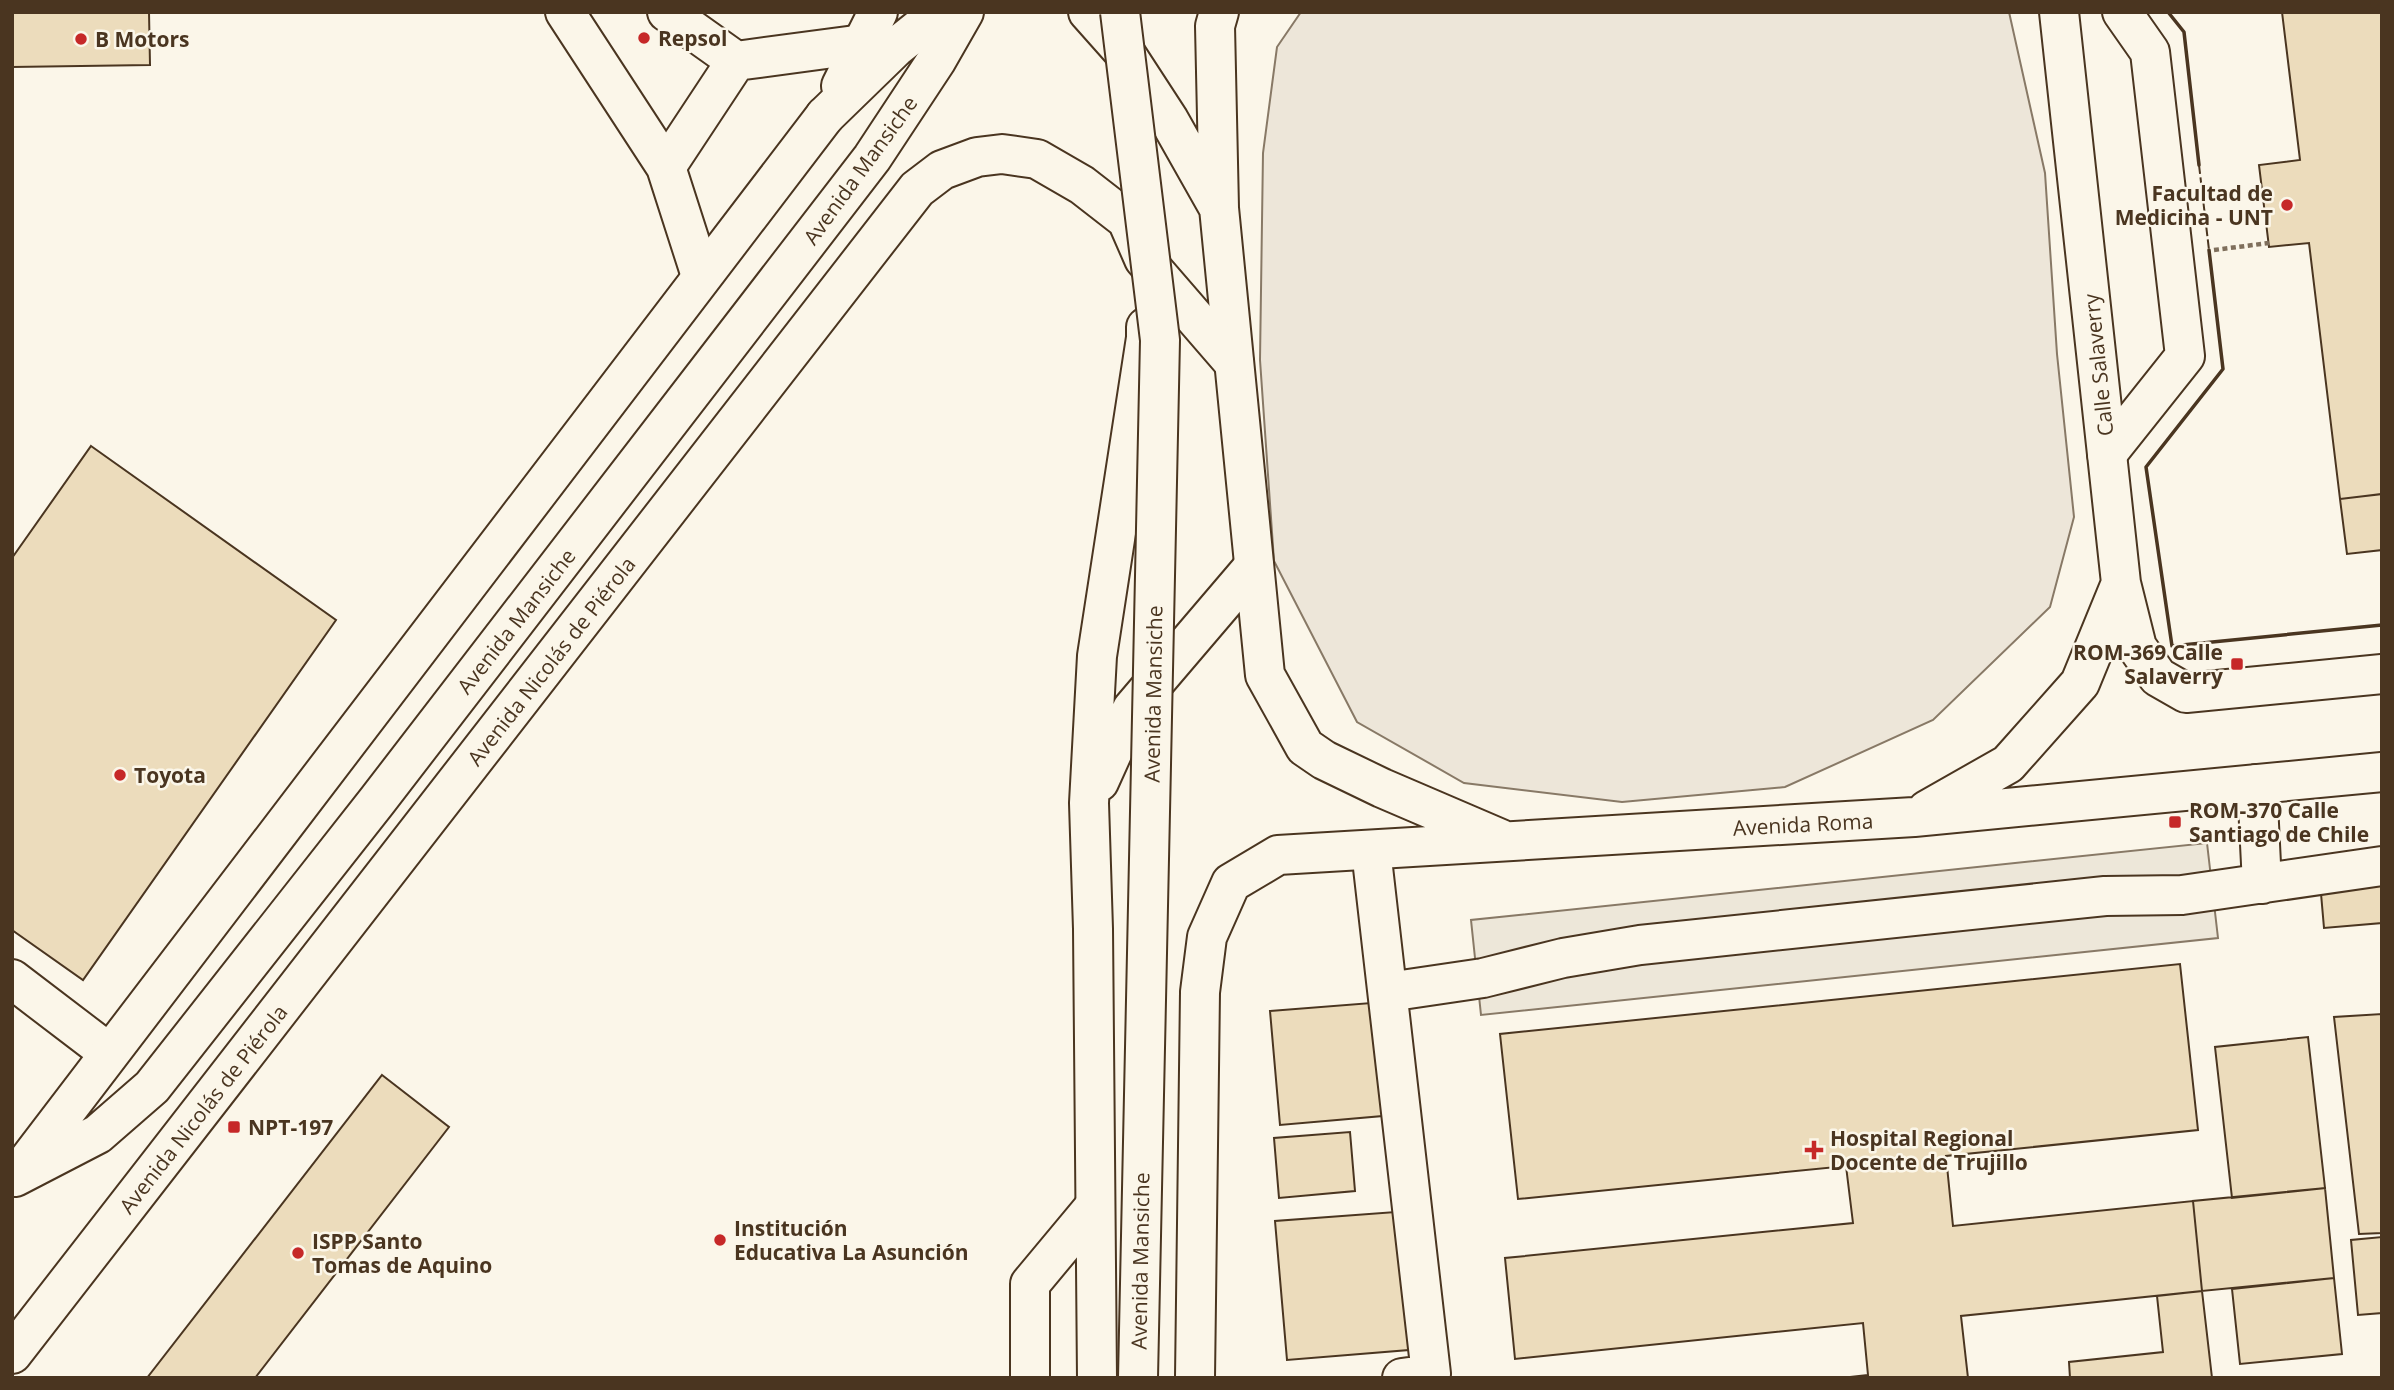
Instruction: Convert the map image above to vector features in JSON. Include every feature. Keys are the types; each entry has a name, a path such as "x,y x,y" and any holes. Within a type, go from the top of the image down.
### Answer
{"main road":[{"path":"565,12 666,167 701,276"},
{"path":"667,12 736,61"},
{"path":"14,1179 825,116 895,48 940,12"},
{"name":"Avenida Mansiche","path":"14,1179 98,1134 152,1087 377,801 872,159 936,61 964,12"},
{"path":"1088,12 1128,57 1169,120 1219,208"},
{"name":"Avenida Mansiche","path":"1120,12 1160,340 1138,1378"},
{"path":"1219,12 1215,26 1219,208 1265,675 1305,747 1324,760 1382,789 1506,842"},
{"name":"Calle Salaverry","path":"2059,12 2121,583 2137,647 2158,677 2186,693 2382,674"},
{"path":"2107,454 2185,356 2150,52 2122,12"},
{"path":"666,167 736,61 870,28"},
{"path":"825,116 870,28"},
{"name":"Avenida Nicolás de Piérola","path":"12,1354 917,189 942,170 977,157 1002,154 1037,159 1082,185 1127,220 1144,259"},
{"path":"1144,259 1234,363"},
{"name":"Avenida Mansiche","path":"1097,1378 1093,929 1089,803 1097,656 1146,338 1144,259"},
{"path":"1089,803 1132,709 1254,566"},
{"path":"1914,817 2008,764 2080,683 2121,583"},
{"name":"Avenida Roma","path":"1195,1378 1200,992 1207,937 1231,883 1278,855 1914,817 2382,772"},
{"path":"2257,784 2262,884"},
{"path":"1371,850 1432,1374 1402,1378"},
{"path":"1388,992 1483,978 1563,958 1640,944 2092,897 2182,895 2382,866"},
{"path":"12,979 110,1053"},
{"path":"1030,1378 1030,1284 1095,1206"}],"path":[{"path":"2174,255 2269,243"}],"shaded area":[{"path":"1301,12 2009,12 2045,173 2057,354 2074,517 2050,607 1933,720 1785,787 1622,802 1464,783 1357,722 1274,561 1260,360 1263,153 1277,47"},
{"path":"2207,843 2218,938 1481,1015 1471,920"}],"building":[{"name":"B Motors","path":"12,12 149,12 150,65 12,67"},
{"path":"2282,12 2382,12 2382,494 2340,499 2309,243 2269,247 2259,165 2300,160"},
{"name":"Toyota","path":"91,446 336,620 83,980 12,930 12,558"},
{"path":"2382,494 2382,550 2347,554 2340,499"},
{"path":"2382,877 2382,923 2324,928 2320,882"},
{"path":"2180,964 2198,1130 1946,1156 1953,1226 2193,1201 2202,1291 1961,1316 1968,1378 1841,1378 1868,1375 1863,1323 1515,1359 1505,1258 1853,1223 1846,1166 1518,1199 1500,1034"},
{"path":"1384,1002 1394,1115 1280,1125 1270,1011"},
{"path":"2382,1014 2382,1233 2359,1234 2334,1017"},
{"path":"2308,1037 2325,1188 2232,1198 2215,1047"},
{"name":"ISPP Santo Tomas de Aquino","path":"382,1075 449,1127 255,1378 147,1378"},
{"path":"1350,1132 1355,1191 1279,1198 1274,1138"},
{"path":"2325,1188 2334,1278 2202,1291 2193,1201"},
{"path":"1409,1211 1421,1349 1287,1360 1275,1221"},
{"path":"2382,1237 2382,1313 2358,1315 2351,1240"},
{"path":"2334,1278 2342,1354 2240,1364 2232,1289"},
{"path":"2202,1291 2212,1378 2070,1378 2069,1362 2163,1352 2157,1296"}],"fence":[{"path":"2199,165 2209,250"}],"wall":[{"path":"2168,12 2184,32 2199,165"},
{"path":"2209,250 2223,369 2146,467 2172,646 2382,625"}],"place":[{"name":"Repsol","path":"644,38"},
{"name":"B Motors","path":"81,39"},
{"name":"Facultad de Medicina - UNT","path":"2287,205"},
{"name":"ROM-369 Calle Salaverry","path":"2237,664"},
{"name":"Toyota","path":"120,775"},
{"name":"ROM-370 Calle Santiago de Chile","path":"2175,822"},
{"name":"NPT-197","path":"234,1127"},
{"name":"Hospital Regional Docente de Trujillo","path":"1814,1150"},
{"name":"Institución Educativa La Asunción","path":"720,1240"},
{"name":"ISPP Santo Tomas de Aquino","path":"298,1253"}]}
